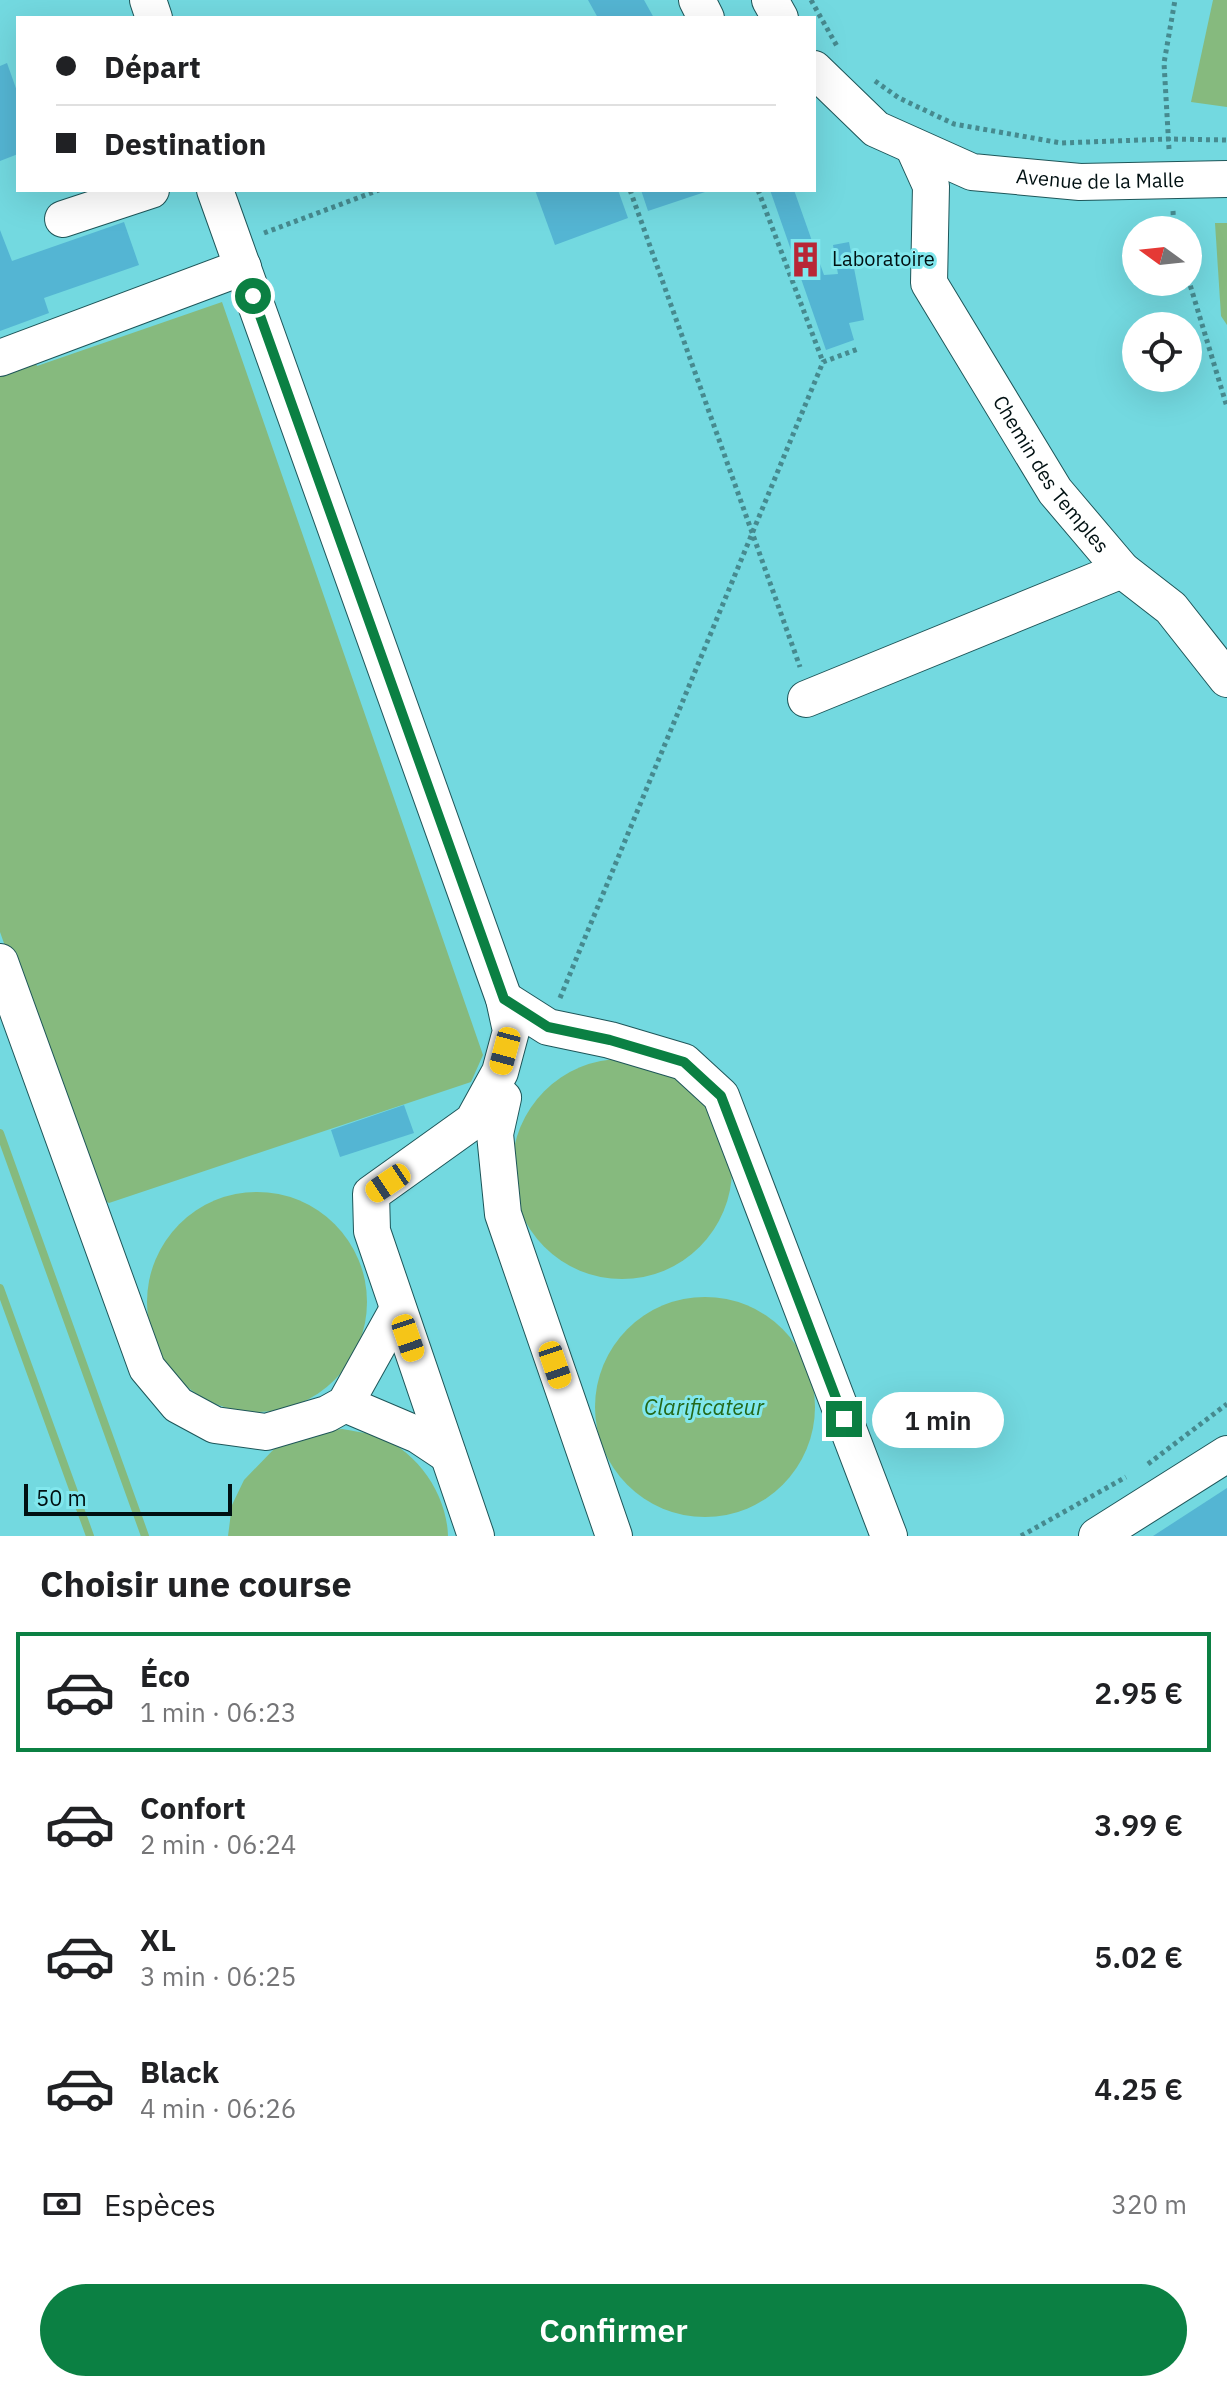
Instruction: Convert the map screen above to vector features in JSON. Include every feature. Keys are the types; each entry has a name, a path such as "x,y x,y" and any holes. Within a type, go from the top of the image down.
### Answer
{"street":[{"path":"829,63 876,129 972,172"},
{"name":"Chemin des Temples","path":"913,146 931,186 929,283 1055,491 1122,570 1171,608 1227,679"},
{"name":"Chemin des Temples","path":"932,240 948,206 972,172"},
{"name":"Avenue de la Malle","path":"972,172 1080,182 1227,179"},
{"path":"63,219 145,192"},
{"path":"216,192 504,999 511,1031 500,1072 473,1121 371,1194 372,1231 476,1536"},
{"path":"0,358 243,267"},
{"path":"809,698 1122,570"},
{"path":"0,962 147,1368 178,1405 215,1425 266,1432 327,1414 345,1404 398,1309"},
{"path":"504,999 548,1027 610,1040 684,1062 721,1096 889,1536"},
{"path":"491,1087 503,1098 495,1134 503,1214 614,1536"},
{"path":"345,1404 418,1435 448,1455"},
{"path":"1097,1536 1227,1454"}],"path":[{"path":"1168,139 1164,63 1175,0"},
{"path":"816,18 829,63"},
{"path":"866,74 899,98 954,124 1061,143 1227,140"},
{"path":"631,192 809,698"},
{"path":"548,1027 823,362 759,192"},
{"path":"1193,296 1227,407"},
{"path":"823,362 858,349"},
{"path":"1142,1468 1227,1404"},
{"path":"1021,1536 1129,1476"}],"water":[{"path":"1213,0 1227,0 1227,107 1191,102"},
{"path":"1215,223 1227,223 1227,325 1221,316"},
{"path":"222,302 483,1055 471,1082 109,1203 93,1195 0,932 0,364 32,353 37,366"},
{"path":"622,1059 664,1067 700,1091 724,1127 732,1169 724,1211 700,1247 664,1271 622,1279 580,1271 544,1247 520,1211 512,1169 520,1127 544,1091 580,1067"},
{"path":"257,1192 299,1200 335,1224 359,1260 367,1302 359,1344 335,1380 299,1404 257,1412 215,1404 179,1380 155,1344 147,1302 155,1260 179,1224 215,1200"},
{"name":"Clarificateur","path":"705,1297 747,1305 783,1329 807,1365 815,1407 807,1449 783,1485 747,1509 705,1517 663,1509 627,1485 603,1449 595,1407 603,1365 627,1329 663,1305"},
{"path":"342,1429 388,1441 415,1461 435,1488 442,1504 448,1536 228,1536 232,1505 244,1480 274,1449 306,1433"}],"building":[{"path":"588,0 644,0 653,16 602,16 597,16"},
{"path":"7,63 16,88 16,155 0,161 0,66"},
{"path":"536,192 619,192 628,218 555,245"},
{"path":"642,192 705,192 648,211"},
{"name":"Laboratoire","path":"771,192 795,192 824,275 838,274 833,245 849,242 864,320 849,323 854,340 826,350"},
{"path":"124,222 139,265 44,298 49,313 0,331 0,230 12,261"},
{"path":"404,1105 414,1133 340,1157 331,1130"},
{"path":"1227,1488 1227,1536 1153,1536"}],"waterway":[{"path":"0,1133 145,1536"},
{"path":"0,1288 90,1536"}],"place":[{"name":"Laboratoire","path":"806,259"}],"route":[{"path":"253,296 504,999 548,1027 610,1040 684,1062 721,1096 844,1419"}]}
